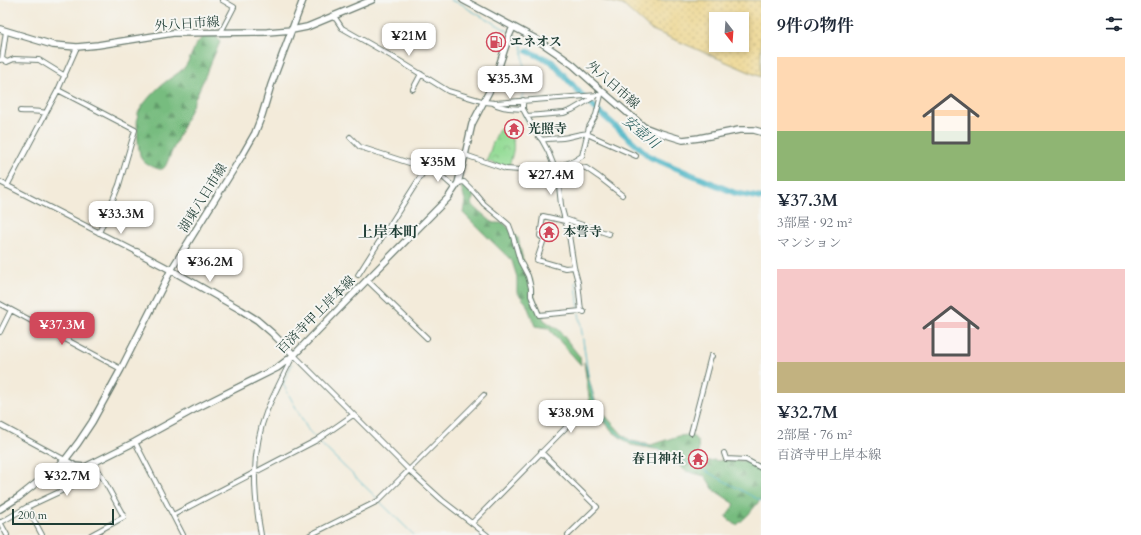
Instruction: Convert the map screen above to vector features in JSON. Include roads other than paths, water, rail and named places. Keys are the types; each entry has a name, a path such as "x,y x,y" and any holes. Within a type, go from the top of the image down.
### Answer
{"main road":[{"name":"湖東八日市線","path":"65,460 92,422 121,369 171,270 255,133 271,85 303,0"},
{"name":"外八日市線","path":"0,29 53,44 77,47 173,33 267,32 292,30 307,27 364,2 372,0"},
{"name":"外八日市線","path":"463,0 511,31 536,39 568,61 600,93 644,127 683,140 739,130 754,130 761,132"},
{"name":"百済寺甲上岸本線","path":"65,460 75,466 85,467 277,368 294,355 448,198 456,186 466,155 472,124 493,84 511,31"},
{"path":"136,252 242,310 272,332 294,355"},
{"path":"0,509 20,497 65,460"}],"street":[{"path":"221,32 234,6 222,0"},
{"path":"332,17 336,19 342,28 448,91 484,102 600,93"},
{"path":"6,31 1,59 7,62 14,59 39,60 65,76"},
{"path":"7,186 58,90 77,47"},
{"path":"413,89 421,74"},
{"path":"58,90 135,130 119,185 99,233"},
{"path":"527,116 564,113 572,110 600,93"},
{"path":"466,155 506,169 538,171 574,162 582,156 589,127 596,115 600,93"},
{"path":"350,137 360,147 437,172 456,186 464,182 484,204 509,225 520,261 528,276 532,288 532,296 539,315 583,311 569,235 561,205 559,180 542,140 536,133 523,108 523,100"},
{"path":"492,102 497,106 523,108"},
{"path":"20,111 28,112 36,110 46,113"},
{"path":"542,140 587,134 636,156"},
{"path":"565,164 586,168 600,177 622,195"},
{"path":"358,275 426,168"},
{"path":"0,182 136,252"},
{"path":"574,267 564,268 537,260 544,239 540,236 543,216 565,220 609,234"},
{"path":"367,280 427,338"},
{"path":"0,304 121,369"},
{"path":"0,332 11,310"},
{"path":"261,535 255,502 254,472 256,453 260,432 267,411 294,355 409,470 442,500 487,535"},
{"path":"691,433 712,356"},
{"path":"310,535 378,501 484,395"},
{"path":"472,522 588,404"},
{"path":"172,515 318,440 353,415"},
{"path":"0,425 65,460"},
{"path":"135,442 183,535"},
{"path":"541,452 597,507 568,535"},
{"path":"724,453 726,459 746,460 761,468"},
{"path":"91,535 124,517 93,463"},
{"path":"7,535 0,523 27,507 100,473"},
{"path":"27,507 42,535"}],"waterway":[{"path":"450,0 462,4 508,31"},
{"path":"512,33 518,37 522,46 526,87 521,99"},
{"name":"安壺川","path":"527,51 551,61 586,100 650,157 735,193 761,198"},
{"path":"523,114 528,123"},
{"path":"538,138 552,167"},
{"path":"553,170 556,178"},
{"path":"558,193 559,200"},
{"path":"576,282 579,310"},
{"path":"579,313 589,381 595,404 604,418 619,435 631,442 656,448 704,470 761,501"},
{"path":"292,364 283,384 308,430 317,439"},
{"path":"319,442 378,499"},
{"path":"380,502 414,535"}],"place":[{"name":"エネオス","path":"496,42"},
{"name":"光照寺","path":"514,129"},
{"name":"本誓寺","path":"549,232"},
{"name":"春日神社","path":"698,459"}],"district":[{"name":"上岸本町","path":"388,232"}]}
